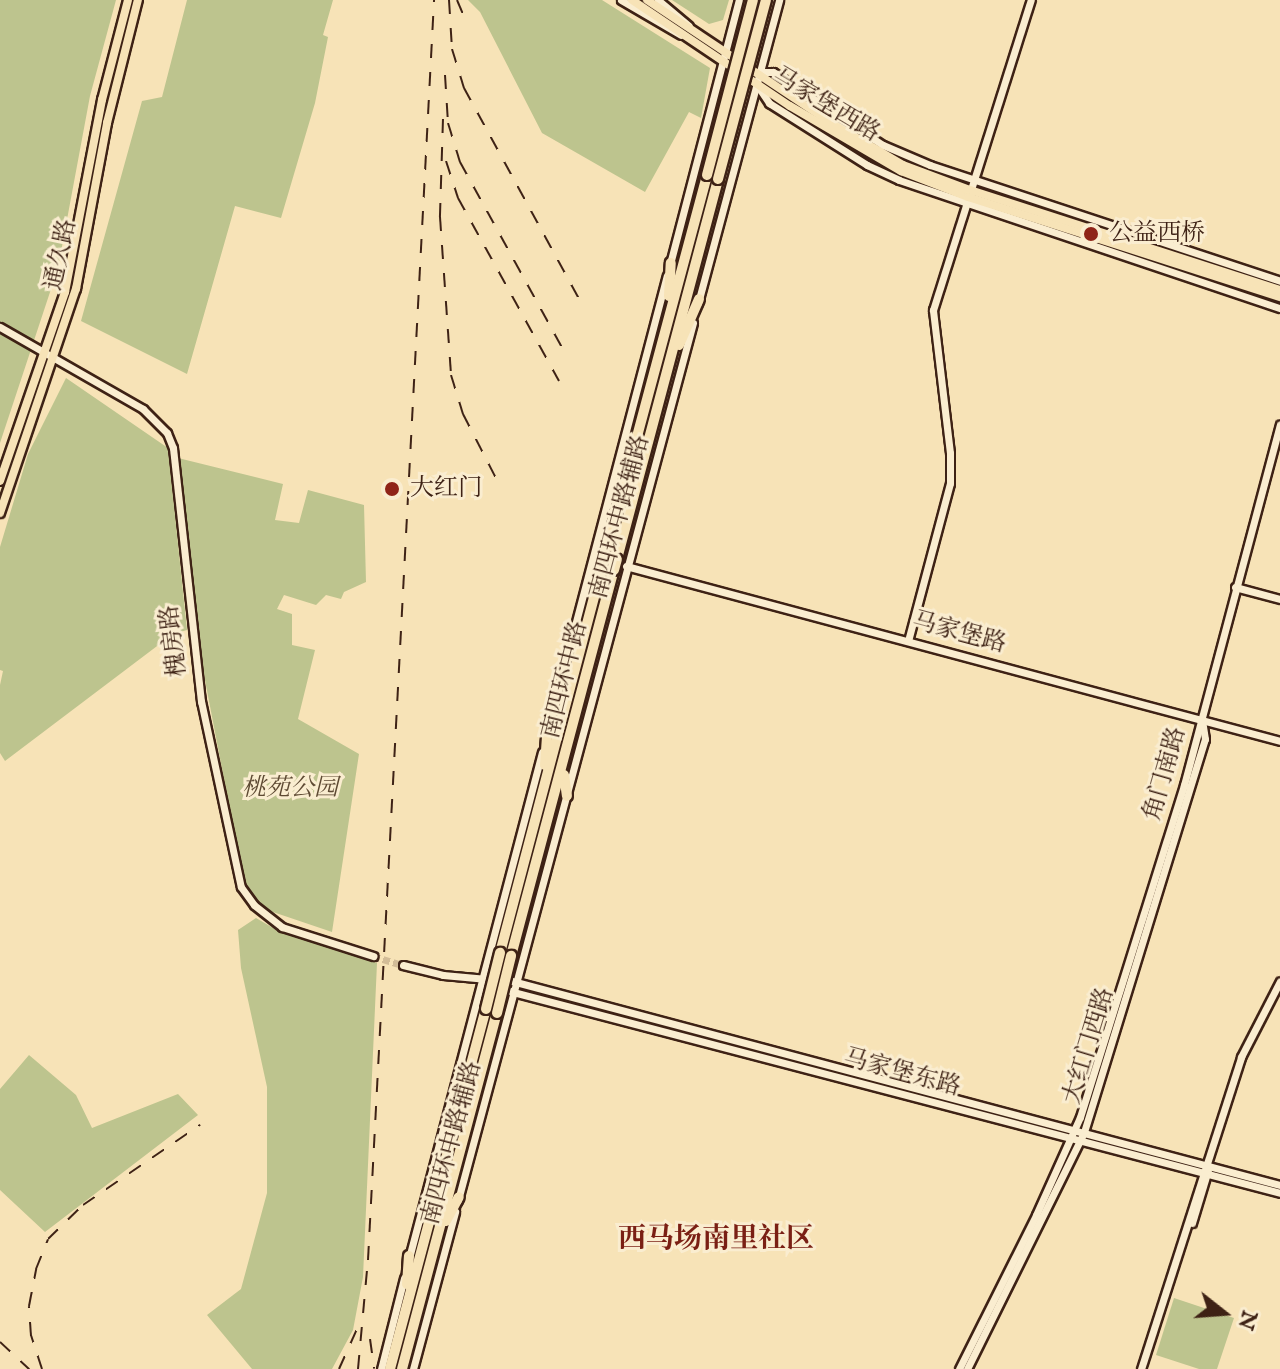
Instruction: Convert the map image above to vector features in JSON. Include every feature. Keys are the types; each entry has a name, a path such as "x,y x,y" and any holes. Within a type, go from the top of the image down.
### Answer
{"highway":[{"name":"南四环中路","path":"390,1369 506,955 563,769 665,376 753,0"},
{"name":"南四环中路","path":"506,955 544,789 667,320 766,0"},
{"path":"667,320 671,263"},
{"path":"665,376 699,299"},
{"path":"544,789 547,735"},
{"path":"563,769 567,796"},
{"name":"南四环中路","path":"402,1369 491,1011"},
{"path":"437,1236 459,1197"},
{"path":"397,1340 409,1256"}],"main road":[{"name":"通久路","path":"0,481 65,292 102,100 128,0"},
{"name":"通久路","path":"0,513 76,289 112,99 138,0"},
{"path":"621,0 683,36"},
{"name":"马家堡西路","path":"632,0 755,84 901,171 1280,297"},
{"name":"马家堡西路","path":"647,0 880,154 969,193 1280,308"},
{"path":"658,0 689,26"},
{"name":"南四环中路辅路","path":"381,1369 739,0"},
{"name":"南四环中路辅路","path":"413,1369 779,0"},
{"path":"908,641 950,483 950,453 933,310 1031,0"},
{"name":"马家堡西路","path":"969,193 1280,281"},
{"name":"马家堡西路","path":"969,193 1280,290"},
{"name":"槐房路","path":"0,327 143,409 167,433 173,448 201,701 244,893 282,927 373,956"},
{"name":"角门南路","path":"1080,1131 1201,720 1280,425"},
{"name":"马家堡路","path":"592,559 1280,741"},
{"path":"1235,587 1280,599"},
{"path":"488,959 520,967"},
{"path":"403,965 443,975 483,978"},
{"name":"马家堡东路","path":"483,978 516,982 1080,1131 1280,1193"},
{"name":"马家堡东路","path":"483,978 513,992 1075,1141 1280,1185"},
{"path":"1142,1369 1241,1057 1280,981"},
{"name":"大红门西路","path":"959,1369 1080,1131"},
{"name":"大红门西路","path":"967,1369 1075,1141"}],"green space":[{"path":"0,0 116,0 90,96 58,268 0,443"},
{"path":"187,0 333,0 323,35 328,37 315,103 281,218 235,206 187,374 81,321 142,101 162,97"},
{"path":"468,0 602,0 710,68 701,118 689,112 645,192 542,133 480,12"},
{"path":"672,0 729,0 723,20 709,24"},
{"path":"66,378 168,448 187,630 173,634 5,761 0,753 0,685 3,671 0,670 0,547 28,454"},
{"name":"桃苑公园","path":"178,458 283,484 275,520 299,523 308,490 364,505 366,582 344,592 341,599 326,595 316,605 284,595 277,609 292,614 292,645 315,650 298,719 359,754 332,932 267,910 256,902 243,878 204,675"},
{"path":"256,918 280,932 377,963 363,1277 353,1330 332,1369 252,1369 207,1315 241,1289 267,1193 267,1087 241,968 238,930"},
{"path":"29,1055 76,1095 92,1128 178,1094 198,1115 45,1232 0,1190 0,1089"},
{"path":"1174,1298 1234,1318 1217,1369 1199,1369 1156,1355"}],"tunnel":[{"path":"373,956 403,965"}],"railway":[{"path":"358,1369 368,1260 434,0"},
{"path":"449,0 452,49 464,88 580,301"},
{"path":"457,0 467,24"},
{"path":"445,75 448,123 460,162 567,357"},
{"path":"443,119 440,217 451,375 463,414 498,482"},
{"path":"446,161 458,198 559,381"},
{"path":"42,1369 31,1336 29,1306 36,1269 48,1239 83,1205 200,1125"},
{"path":"339,1369 357,1329"},
{"path":"370,1339 374,1369"},
{"path":"0,1342 29,1369"}],"place":[{"name":"公益西桥","path":"1091,234"},
{"name":"大红门","path":"392,489"}],"district":[{"name":"西马场南里社区","path":"716,1240"}]}
